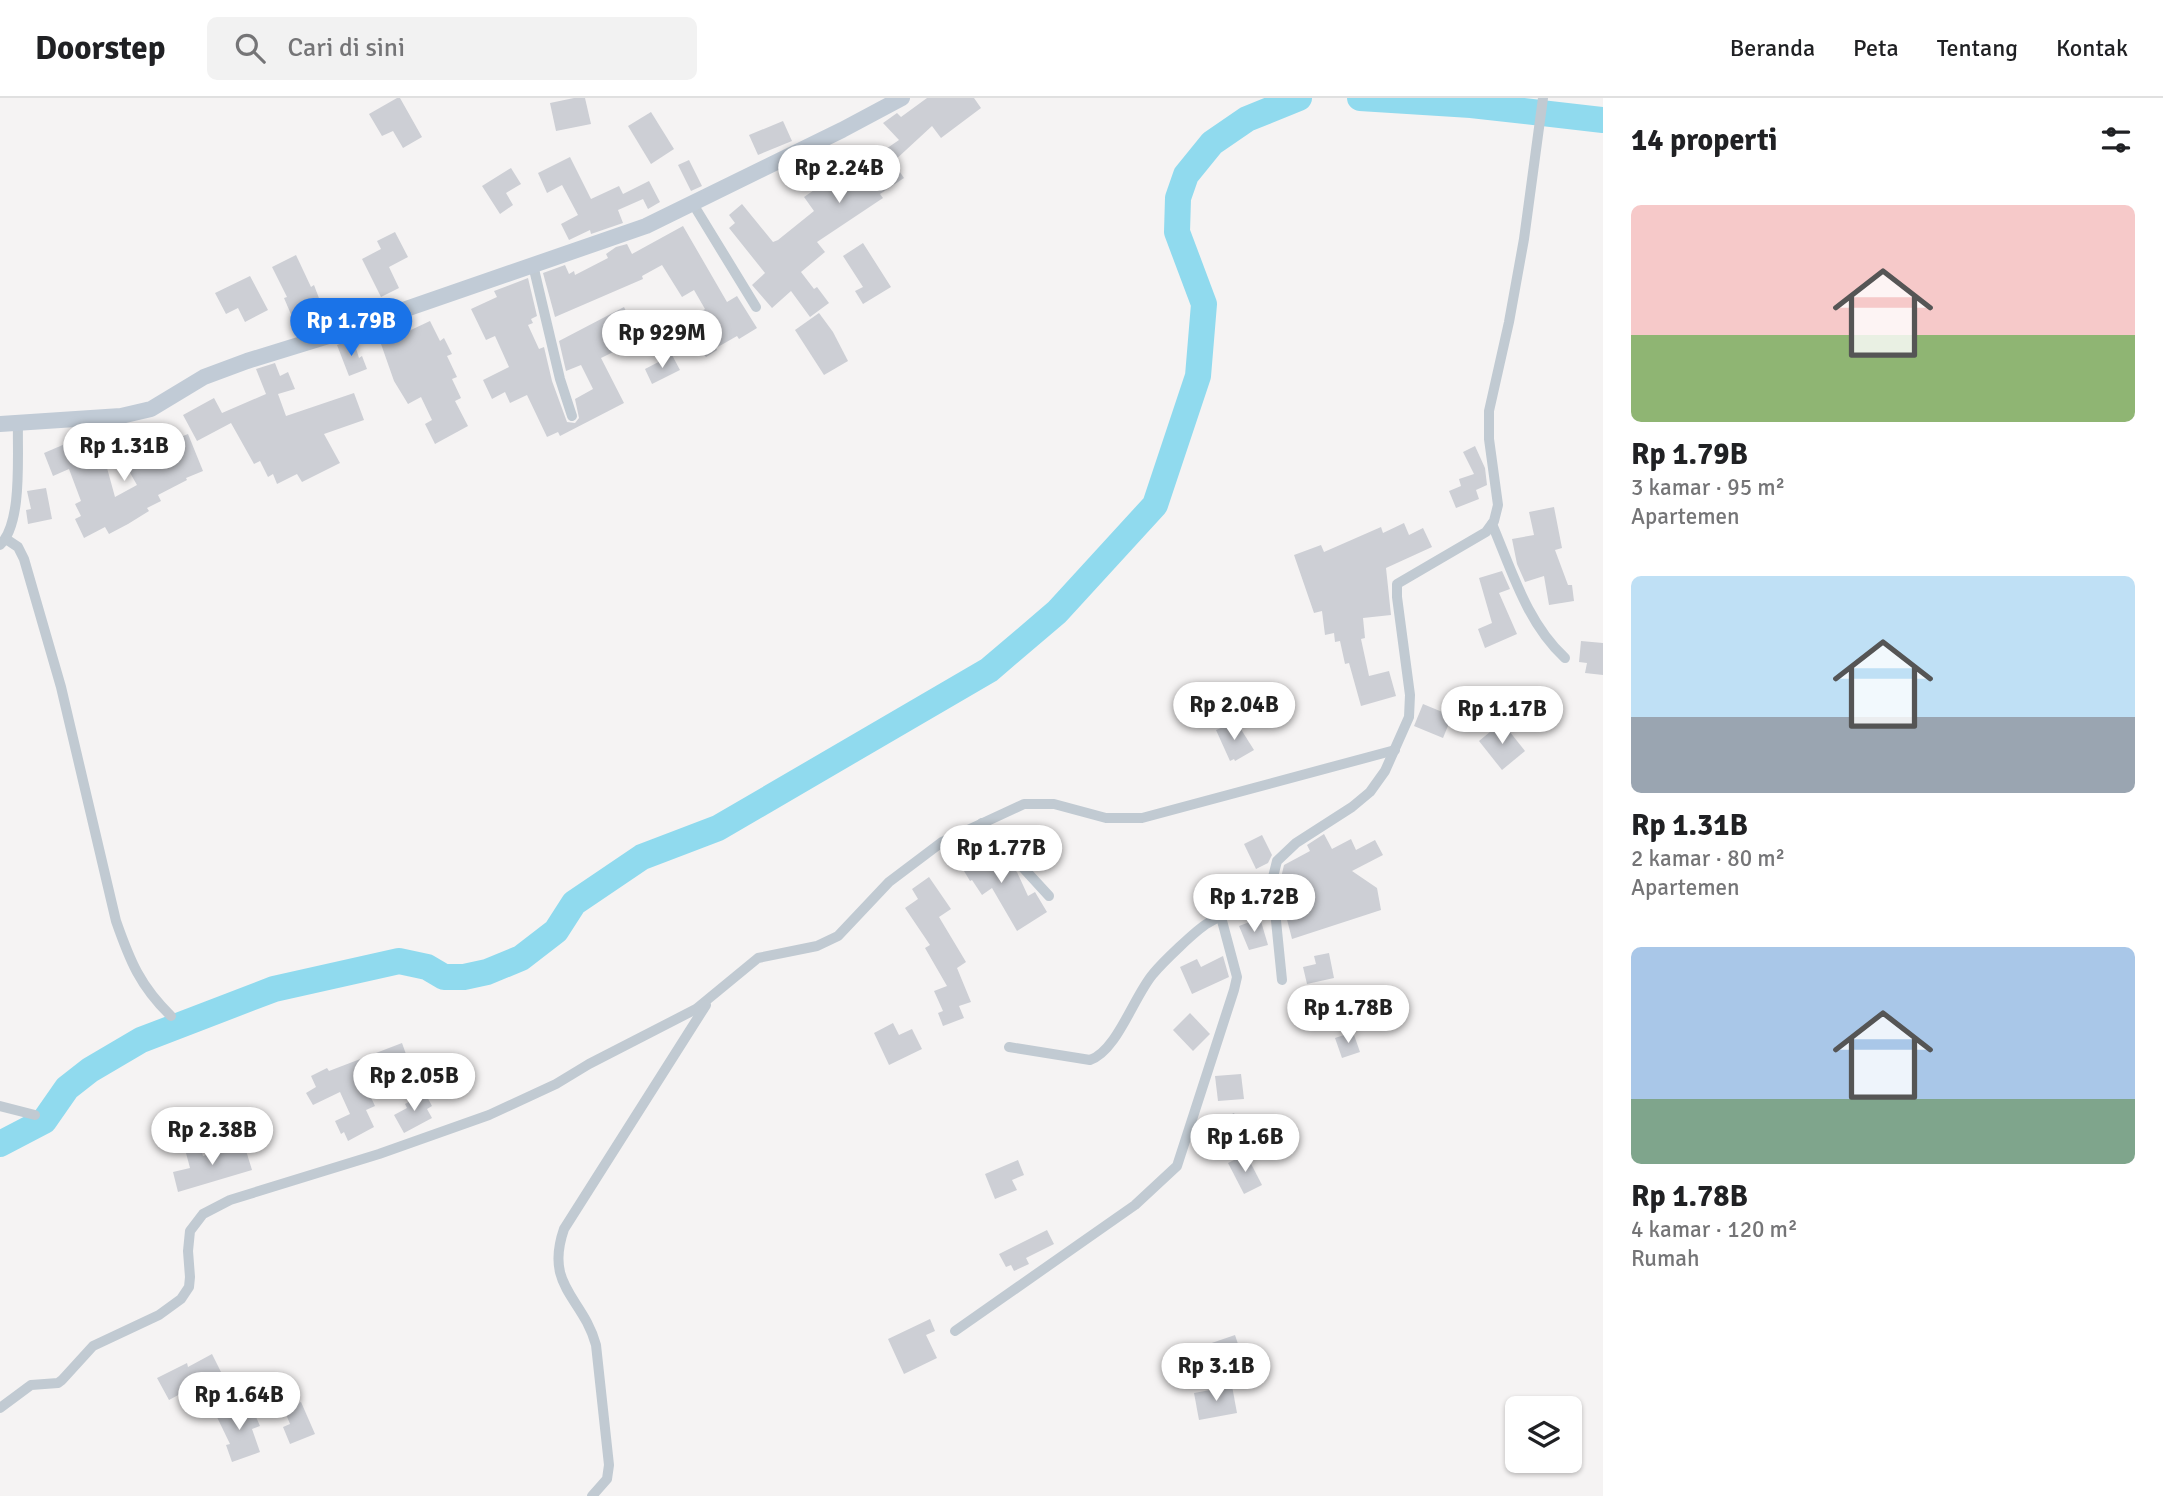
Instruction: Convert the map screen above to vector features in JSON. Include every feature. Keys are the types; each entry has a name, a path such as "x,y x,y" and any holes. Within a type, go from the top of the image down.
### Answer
{"street":[{"path":"0,424 121,416 151,408 204,377 247,360 646,226 902,98"},
{"path":"1282,980 1272,873 1283,854 1370,792 1395,750 1409,717 1410,695 1397,584 1486,532 1492,524 1498,505 1489,439 1489,411 1509,322 1533,183 1543,98"},
{"path":"693,204 756,307"},
{"path":"533,265 560,379 572,416"},
{"path":"18,423 17,490 3,542 18,547 24,559 61,687 116,921 125,948 149,995 170,1016"},
{"path":"1492,524 1534,620 1548,642 1565,658"},
{"path":"0,1408 31,1385 58,1383 93,1346 159,1315 181,1299 189,1287 190,1231 204,1214 230,1200 379,1154 489,1115 556,1084 696,1009 758,958 817,946 838,936 889,882 942,842 982,823 1024,804 1035,803 1054,804 1106,818 1142,818 1395,750"},
{"path":"982,823 1049,896"},
{"path":"1009,1047 1090,1060 1095,1058 1111,1041 1152,975 1207,923 1254,905 1274,901"},
{"path":"955,1331 1135,1205 1177,1166 1237,977 1221,918"},
{"path":"592,1496 607,1479 609,1465 596,1345 592,1330 562,1281 557,1262 558,1247 564,1229 713,994"},
{"path":"0,1106 35,1115"}],"building":[{"path":"400,98 422,137 403,148 393,131 382,136 369,114"},
{"path":"585,98 591,124 556,131 550,103"},
{"path":"927,98 974,98 981,108 941,138 932,126 893,162 904,178 880,194 883,198 817,242 825,252 801,272 829,303 810,317 791,291 772,308 752,285 765,273 729,228 735,223 729,215 742,204 773,242 778,240 814,211 804,197 820,186 822,189 858,163 861,166 899,140 883,123 897,113 901,117"},
{"path":"651,112 674,149 651,164 628,126"},
{"path":"783,121 792,141 758,155 749,135"},
{"path":"570,157 591,199 619,186 623,194 649,181 660,202 648,209 643,199 618,210 623,223 591,234 590,230 569,240 561,224 578,215 562,185 547,193 538,173"},
{"path":"689,160 702,186 691,191 678,165"},
{"path":"511,168 521,184 506,193 513,205 500,214 482,186"},
{"path":"683,226 727,302 737,296 757,328 739,339 737,336 706,357 683,323 705,309 694,290 682,297 662,265 642,276 643,279 555,317 543,273 565,265 569,274 574,271 575,275 608,258 606,254 616,247 627,244 632,254"},
{"path":"395,232 408,257 389,267 399,288 381,297 362,259 381,249 377,241"},
{"path":"863,243 891,287 863,304 855,291 863,287 843,256"},
{"path":"296,255 311,287 314,285 325,314 296,326 284,298 287,297 272,267"},
{"path":"250,276 268,310 245,322 238,308 226,314 215,293"},
{"path":"528,278 537,316 531,319 533,323 528,325 539,349 544,347 552,381 567,422 575,423 579,418 575,399 593,389 581,365 566,371 559,341 624,307 640,339 601,358 624,403 560,436 558,432 547,437 527,395 510,403 505,392 492,399 483,380 509,367 495,336 486,340 471,309 497,297 494,291"},
{"path":"819,313 833,332 848,361 824,375 795,330"},
{"path":"430,321 440,341 444,338 452,354 447,356 457,377 452,379 461,398 455,401 468,426 435,444 425,424 432,420 421,397 408,404 394,381 381,344"},
{"path":"353,339 359,358 362,356 367,369 349,376 337,345"},
{"path":"672,355 680,370 652,384 645,369"},
{"path":"275,363 280,376 288,372 295,389 278,394 286,416 354,393 364,420 324,434 340,463 302,482 297,474 277,484 273,474 268,477 260,461 254,464 231,423 197,441 183,415 214,398 222,413 266,394 256,369"},
{"path":"188,434 203,471 158,495 161,501 147,508 149,511 128,524 109,534 105,527 84,538 75,519 81,516 75,504 81,501 69,469 53,476 44,453 72,441 81,463 104,457 115,497 137,485 129,471 154,457 148,446 165,437 168,442"},
{"path":"1475,446 1485,468 1487,485 1476,490 1479,499 1456,508 1449,491 1461,486 1459,479 1474,474 1463,452"},
{"path":"46,488 52,519 28,524 26,510 31,509 27,491"},
{"path":"1554,507 1562,548 1555,550 1568,585 1572,585 1574,601 1549,605 1544,576 1525,582 1517,564 1512,539 1534,535 1529,512"},
{"path":"1404,523 1409,535 1423,528 1432,547 1386,568 1391,615 1363,618 1365,638 1361,639 1369,676 1389,671 1396,696 1361,706 1349,663 1345,664 1340,641 1335,642 1334,633 1325,635 1322,611 1314,613 1294,555 1321,545 1324,552 1381,527 1383,533"},
{"path":"1502,571 1510,589 1499,593 1517,634 1485,648 1478,629 1492,623 1479,578"},
{"path":"1581,641 1603,643 1603,675 1585,673 1587,663 1579,662"},
{"path":"1423,704 1452,716 1443,738 1414,726"},
{"path":"1235,722 1254,750 1230,761 1216,730"},
{"path":"1502,722 1525,751 1502,770 1479,741"},
{"path":"1324,834 1332,849 1351,839 1356,850 1375,840 1383,855 1352,871 1377,888 1381,910 1292,939 1284,908 1289,907 1281,891 1280,882 1284,865 1310,851 1307,845"},
{"path":"1262,835 1272,855 1268,863 1256,869 1244,844"},
{"path":"980,841 996,868 1006,861 1017,872 1028,896 1035,892 1047,912 1017,931 992,888 982,895 955,856"},
{"path":"929,877 951,909 939,917 966,962 957,968 971,1002 959,1006 964,1018 943,1026 938,1013 943,1011 934,991 947,986 925,948 930,945 905,908 918,899 912,889"},
{"path":"1260,918 1268,945 1249,950 1239,926"},
{"path":"1329,953 1334,978 1307,984 1303,967 1316,964 1314,956"},
{"path":"1223,956 1229,977 1192,994 1180,967 1197,959 1201,967"},
{"path":"1190,1013 1210,1034 1193,1051 1173,1030"},
{"path":"893,1023 899,1035 912,1029 922,1049 889,1065 874,1033"},
{"path":"1353,1032 1360,1052 1342,1058 1335,1038"},
{"path":"402,1043 411,1068 366,1087 375,1106 366,1110 374,1127 348,1141 335,1121 350,1114 340,1092 313,1105 306,1093 316,1087 311,1076"},
{"path":"1241,1074 1244,1099 1218,1101 1215,1076"},
{"path":"425,1093 432,1106 427,1109 432,1118 404,1133 394,1115 407,1108 405,1104"},
{"path":"1234,1113 1243,1131 1220,1143 1211,1125"},
{"path":"244,1144 252,1170 178,1192 173,1172 190,1168 186,1153 201,1149 203,1156"},
{"path":"1246,1154 1262,1185 1244,1194 1228,1163"},
{"path":"1018,1160 1024,1175 1012,1180 1017,1190 995,1199 985,1174"},
{"path":"1047,1230 1054,1244 1026,1258 1029,1264 1014,1271 1011,1265 1006,1267 999,1254"},
{"path":"930,1319 935,1331 926,1335 937,1358 904,1374 888,1339"},
{"path":"1235,1335 1243,1359 1212,1370 1203,1346"},
{"path":"212,1354 226,1382 211,1390 206,1380 169,1400 157,1378 187,1363 188,1367"},
{"path":"1232,1386 1237,1413 1199,1420 1194,1393"},
{"path":"301,1402 315,1434 290,1444 283,1427 290,1424 284,1409"},
{"path":"234,1405 239,1416 253,1410 260,1426 252,1429 260,1452 232,1462 226,1445 230,1444 215,1413"}],"waterway":[{"path":"0,1144 44,1121 67,1088 90,1070 141,1040 274,989 399,961 427,967 444,977 464,977 487,972 521,958 556,931 574,903 642,857 718,828 989,670 1057,612 1155,505 1198,376 1204,304 1177,232 1178,198 1186,175 1212,143 1247,119 1299,98"},
{"path":"1360,98 1471,105 1603,120"}]}
